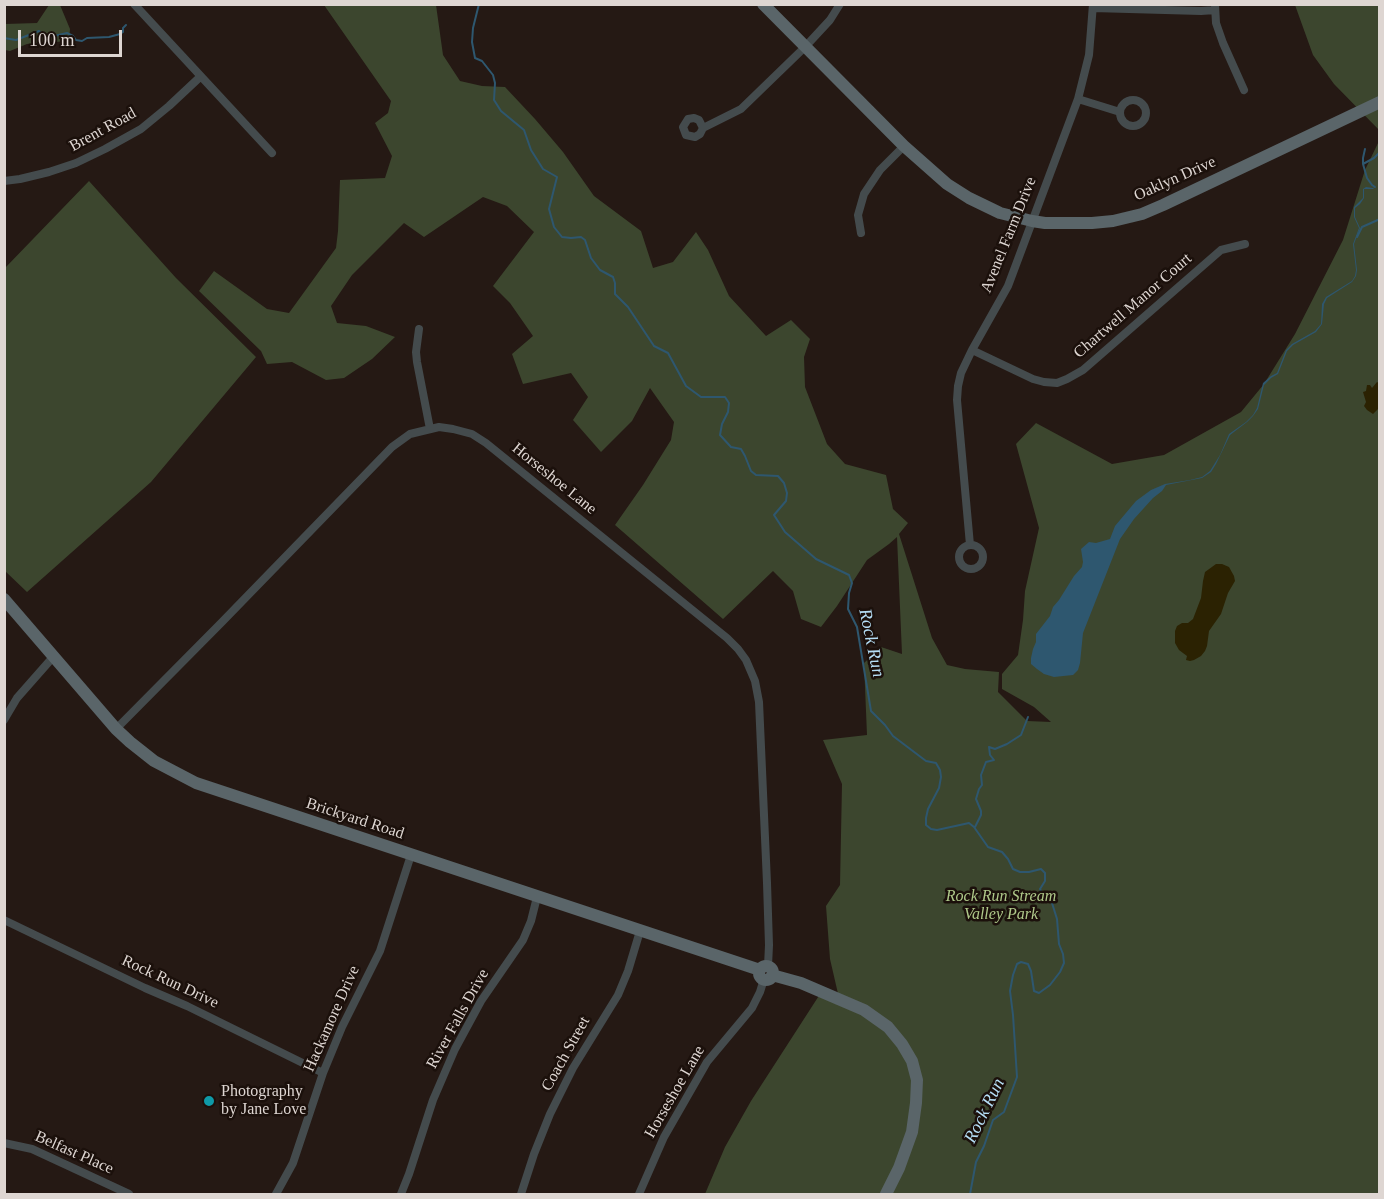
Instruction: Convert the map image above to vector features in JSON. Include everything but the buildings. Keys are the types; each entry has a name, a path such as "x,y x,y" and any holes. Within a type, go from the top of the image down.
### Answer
{"street":[{"path":"134,4 272,153"},
{"name":"Oaklyn Drive","path":"763,4 904,146 945,183 1000,213 1032,221 1092,223 1142,214 1380,102"},
{"path":"703,128 741,109 805,47 830,20 840,4"},
{"path":"1093,6 1202,11 1215,7 1216,23 1223,44 1244,90"},
{"name":"Avenel Farm Drive","path":"970,545 957,400 961,373 1008,286 1078,99 1089,55 1093,6"},
{"name":"Brent Road","path":"4,181 49,172 76,163 105,149 141,129 170,106 200,76"},
{"path":"1078,99 1120,112"},
{"path":"861,233 858,215 864,194 880,170 904,146"},
{"name":"Chartwell Manor Court","path":"972,350 1033,379 1044,382 1067,379 1083,370 1221,250 1245,244"},
{"path":"419,329 417,362 430,429"},
{"name":"Horseshoe Lane","path":"116,729 392,447 410,434 439,427 472,434 486,443 728,638 746,660 755,681 759,702 769,945 766,973 752,1008 707,1062 696,1081 664,1137 639,1194"},
{"name":"Brickyard Road","path":"4,599 116,729 142,753 196,783 801,983 864,1010 888,1027 902,1044 912,1061 917,1080 912,1132 886,1194"},
{"path":"4,720 17,698 54,656"},
{"name":"Hackamore Drive","path":"276,1194 292,1163 323,1073 342,1027 380,951 411,855"},
{"name":"River Falls Drive","path":"401,1194 433,1100 455,1049 482,1001 523,940 537,897"},
{"name":"Rock Run Drive","path":"4,920 323,1073"},
{"name":"Coach Street","path":"522,1194 534,1154 550,1114 573,1068 618,995 640,931"},
{"name":"Belfast Place","path":"4,1143 32,1149 129,1194"}],"green space":[{"path":"49,5 60,5 70,29 69,41 27,44 10,51 5,50 5,24 37,23"},
{"name":"Rock Run Stream Valley Park","path":"324,5 436,5 443,55 460,81 482,86 505,87 563,152 594,196 641,231 653,268 673,262 696,232 708,250 729,296 766,336 791,320 810,339 804,357 805,387 827,444 845,464 886,475 893,509 908,523 899,534 932,638 947,665 999,672 998,692 1027,721 1051,722 1034,707 1002,689 1002,674 1018,655 1025,591 1039,528 1016,444 1036,423 1112,464 1164,455 1241,412 1264,384 1295,334 1343,240 1365,170 1379,141 1379,1194 705,1194 725,1147 751,1101 822,991 839,998 830,959 826,906 840,885 842,784 823,740 867,735 864,663 881,647 902,654 897,537 867,560 821,627 801,619 793,591 773,571 723,619 615,525 671,440 674,422 650,388 632,421 601,452 573,420 588,397 571,373 523,384 512,354 533,336 510,303 493,286 534,232 507,206 483,197 424,237 404,223 352,275 331,306 337,323 366,326 395,337 372,359 344,378 326,380 292,362 267,364 261,351 199,291 214,271 267,309 289,313 336,248 340,180 385,178 392,156 375,123 388,113 391,101"},
{"path":"1295,5 1379,5 1379,130 1334,84 1313,55"},
{"path":"89,181 176,278 256,357 151,482 27,592 5,571 5,268"}],"sand":[{"path":"1377,382 1379,383 1379,408 1373,414 1364,406 1366,402 1363,392 1366,391 1367,385 1372,388"},
{"path":"1216,564 1229,567 1235,581 1221,614 1209,631 1205,651 1194,660 1186,660 1187,656 1179,650 1175,643 1175,631 1177,626 1193,619 1201,598 1205,572"}],"water":[{"path":"1375,187 1373,189 1364,189 1364,198 1355,208 1355,217 1360,228 1354,244 1357,270 1356,276 1352,282 1327,298 1324,304 1322,324 1316,332 1287,351 1278,374 1264,385 1258,409 1253,416 1247,422 1230,435 1211,472 1202,478 1166,485 1134,519 1120,539 1083,633 1078,670 1073,675 1054,677 1044,674 1031,664 1036,634 1082,567 1081,549 1089,542 1096,543 1110,539 1115,526 1136,501 1151,490 1165,484 1202,477 1210,471 1229,434 1253,415 1263,383 1277,373 1286,350 1292,344 1315,331 1321,324 1322,304 1326,297 1352,281 1356,270 1353,244 1359,228 1354,217 1354,207 1363,198 1363,189"}],"waterway":[{"name":"Rock Run","path":"479,4 473,28 472,42 475,58 482,61 493,75 494,100 501,111 524,130 531,150 543,169 557,177 549,209 554,227 562,237 581,237 585,240 591,258 600,270 613,277 615,294 628,307 654,346 668,353 686,386 701,397 725,397 729,403 728,412 720,435 731,447 741,449 751,471 756,475 778,476 784,483 787,493 786,501 774,515 785,532 816,559 849,575 852,583 848,609 857,627 871,711 893,736 926,761 936,763 940,770 939,788 928,809 926,825 937,830 969,823 988,847 1002,852 1013,869 1020,872 1041,869 1045,873 1045,881 1040,889 1052,903 1064,963 1050,985 1039,993 1034,991 1028,964 1021,962 1017,964 1010,991 1017,1077 1004,1112 993,1120 976,1162 970,1194"},
{"path":"4,38 16,40 39,31 44,36 67,33 76,40 82,41 87,38 120,34 126,25"},
{"path":"1363,164 1365,149"},
{"path":"1375,187 1367,178 1363,164 1380,152"},
{"path":"1357,237 1362,227 1380,219"},
{"path":"975,827 981,815 976,799 982,785 981,775 986,762 994,760 990,755 989,747 995,749 1021,735 1028,717"}],"place":[{"name":"Photography by Jane Love","path":"209,1101"}]}
